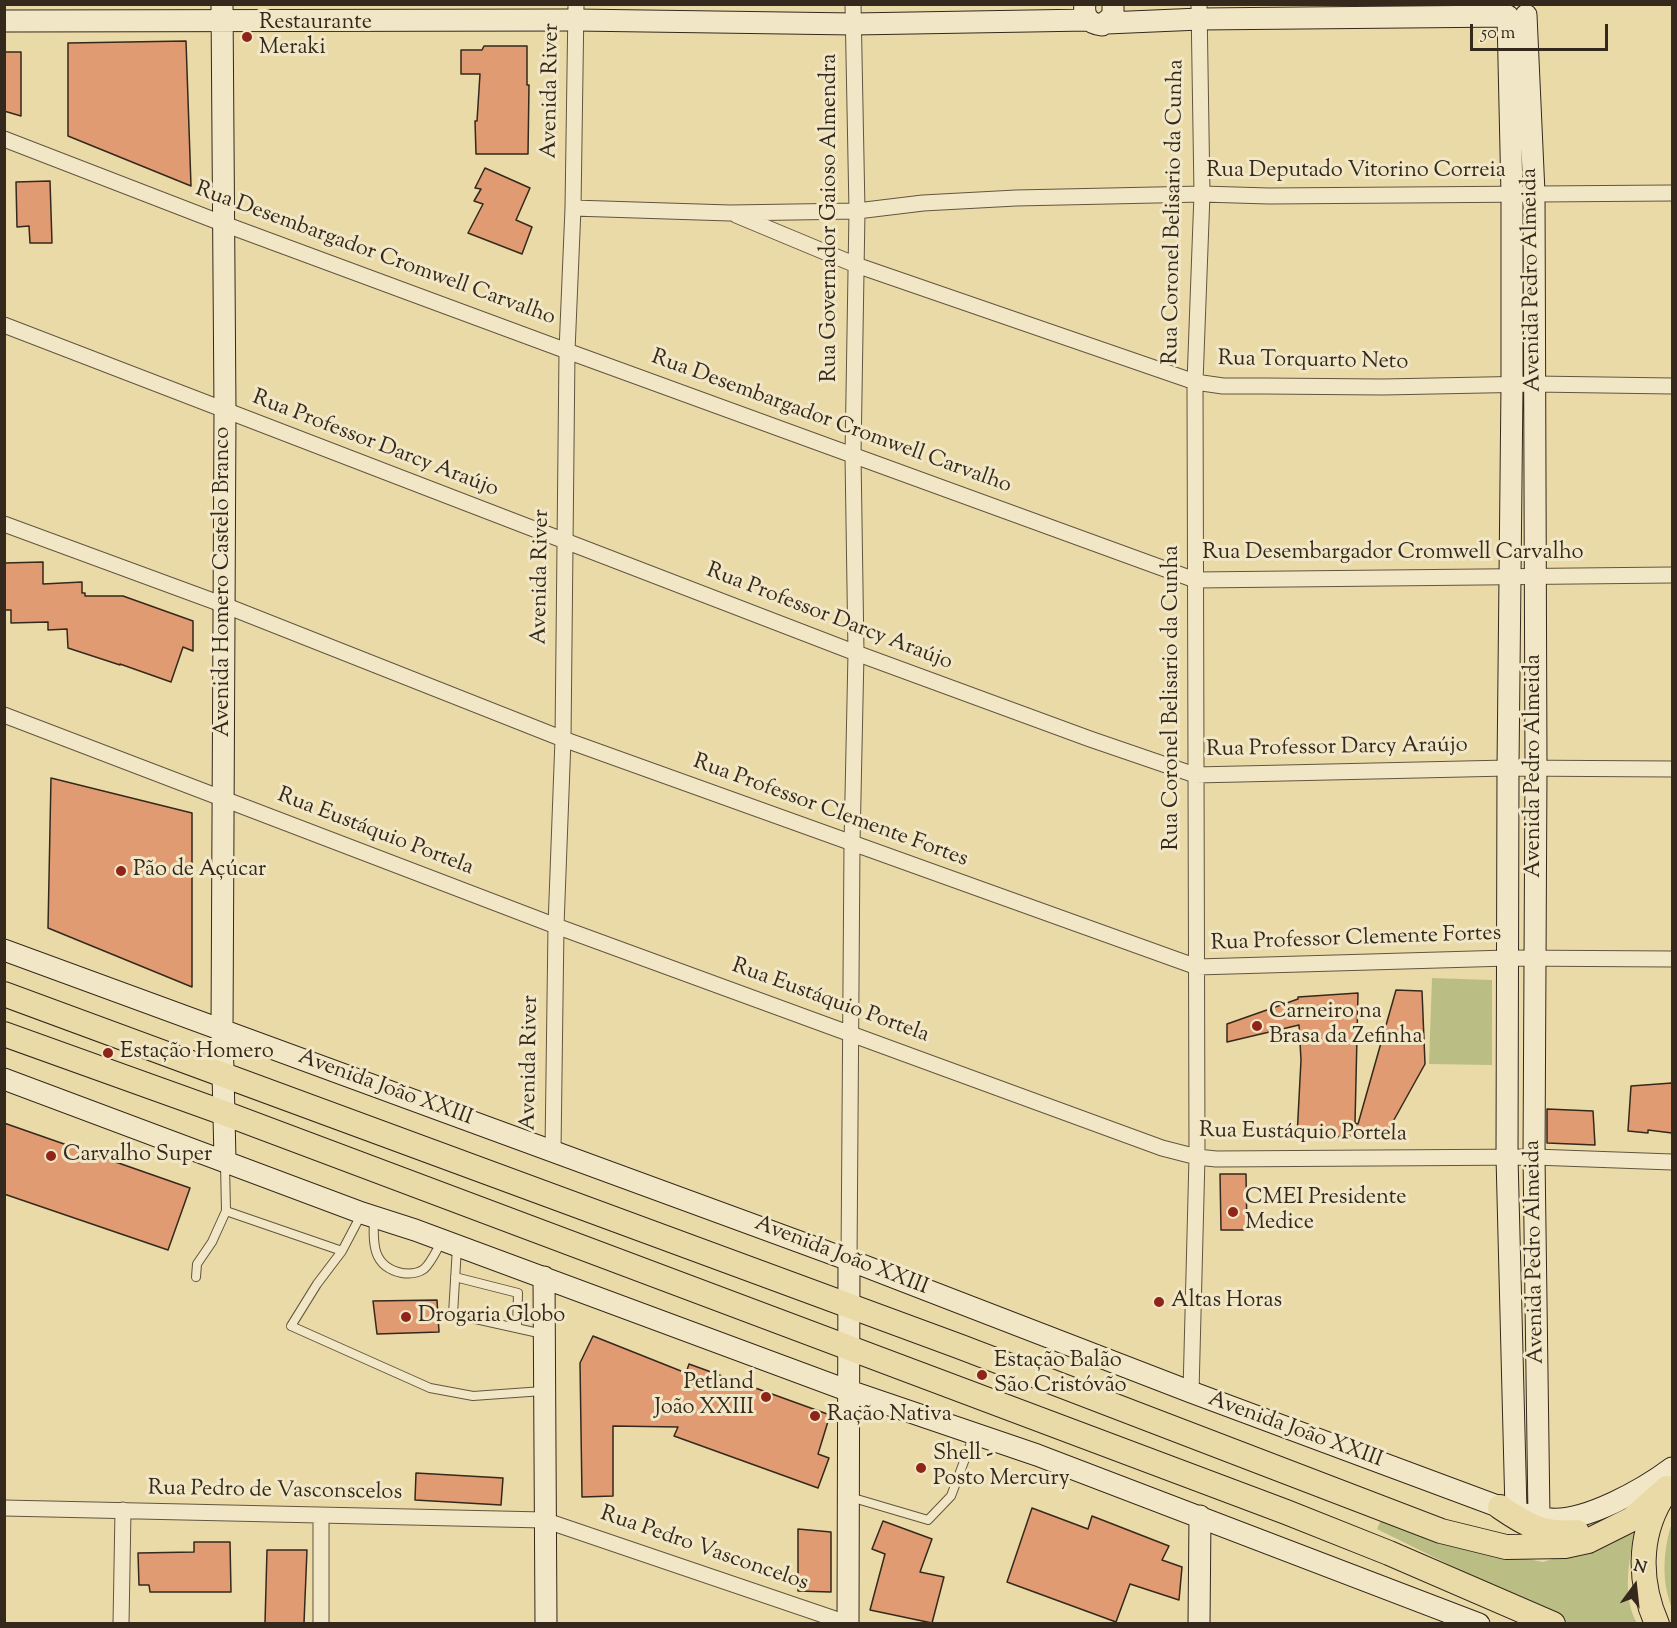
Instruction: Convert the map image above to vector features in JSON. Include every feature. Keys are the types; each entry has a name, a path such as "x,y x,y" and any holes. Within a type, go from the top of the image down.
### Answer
{"main road":[{"name":"Avenida João XXIII","path":"4,994 972,1352 1441,1531 1506,1547 1565,1546 1588,1541 1632,1519 1671,1479"},
{"path":"4,1034 224,1113 1286,1512 1553,1623"},
{"path":"1657,1623 1647,1596 1644,1580 1644,1555 1652,1516 1671,1479"},
{"path":"1508,1509 1526,1525 1551,1532 1571,1533 1615,1529"},
{"path":"1462,1584 1486,1605 1528,1623"}],"street":[{"path":"4,21 222,13 853,14 1517,10"},
{"name":"Avenida Pedro Almeida","path":"1517,10 1533,194 1536,768 1534,1156 1539,1518"},
{"name":"Avenida Pedro Almeida","path":"1508,1509 1508,768 1512,195 1517,10"},
{"name":"Avenida River","path":"553,1150 567,351 573,208 576,12"},
{"name":"Rua Coronel Belisario da Cunha","path":"1191,1392 1197,1157 1195,382 1202,194 1199,12"},
{"name":"Avenida Homero Castelo Branco","path":"222,13 225,411 222,1074 225,1160"},
{"name":"Rua Governador Gaioso Almendra","path":"849,1260 856,653 853,455 857,211 853,14"},
{"name":"Rua Desembargador Cromwell Carvalho","path":"4,140 567,351 1195,580 1672,575"},
{"name":"Rua Deputado Vitorino Correia","path":"573,208 730,213 857,211 923,203 1202,194 1512,195 1672,192"},
{"name":"Rua Torquarto Neto","path":"730,213 856,265 1195,382 1223,386 1383,387 1535,384 1672,386"},
{"name":"Rua Professor Darcy Araújo","path":"4,325 856,653 1195,775 1508,768 1672,769"},
{"name":"Rua Professor Clemente Fortes","path":"4,524 224,605 562,739 1197,967 1508,958 1672,959"},
{"name":"Rua Eustáquio Portela","path":"4,715 556,926 1162,1148 1197,1157 1216,1159 1534,1156 1672,1162"},
{"name":"Avenida João XXIII","path":"4,950 849,1260 1191,1392 1508,1509 1539,1518 1561,1519 1589,1513 1671,1479"},
{"path":"4,1079 849,1391 974,1433 1200,1516 1479,1623"},
{"path":"849,1260 849,1623"},
{"path":"544,1277 546,1623"},
{"name":"Rua Pedro de Vasconscelos","path":"4,1508 544,1520"},
{"path":"121,1623 123,1510"},
{"path":"321,1516 321,1623"},
{"path":"1199,1623 1200,1516"},
{"name":"Rua Pedro Vasconcelos","path":"544,1520 849,1623"}],"lane":[{"path":"196,1278 197,1264 212,1242 226,1211 225,1160"},
{"path":"226,1211 342,1251"},
{"path":"368,1215 373,1244 379,1260 391,1270 411,1274 424,1268 450,1243"},
{"path":"368,1215 317,1284 291,1326 430,1389 473,1396 544,1391"},
{"path":"450,1243 455,1277 453,1314 544,1334"},
{"path":"455,1277 518,1293 517,1328"},
{"path":"848,1496 928,1520 951,1496 974,1433"}],"green space":[{"path":"1432,978 1492,980 1492,1065 1429,1064"},
{"path":"1381,1520 1438,1541 1543,1562 1634,1533 1628,1591 1632,1613 1637,1623 1570,1623 1559,1619 1377,1529"},
{"path":"1672,1523 1672,1608 1668,1598 1664,1566"}],"building":[{"path":"186,41 191,186 68,136 68,43"},
{"path":"484,46 527,46 528,154 476,154 475,121 477,121 480,74 461,74 461,50 482,50"},
{"path":"4,52 21,52 21,116 4,111"},
{"path":"485,168 530,188 516,220 532,227 522,254 468,233 483,204 474,201 481,189 475,188"},
{"path":"50,181 52,243 30,243 29,226 17,227 16,182"},
{"path":"43,562 43,584 82,582 82,593 85,593 85,596 123,596 193,621 193,651 183,647 171,682 68,648 67,629 48,630 48,622 11,623 11,610 4,610 4,563"},
{"name":"Pão de Açúcar","path":"51,778 192,813 192,987 48,928"},
{"path":"1396,990 1422,991 1425,1064 1385,1136 1297,1137 1301,1060 1299,1025 1227,1042 1227,1024 1298,999 1298,997 1358,993 1355,1123 1358,1124"},
{"path":"1672,1083 1672,1133 1648,1130 1648,1133 1628,1131 1631,1086"},
{"path":"1547,1109 1593,1111 1595,1145 1547,1143"},
{"name":"Carvalho Super","path":"4,1123 190,1188 168,1250 4,1194"},
{"path":"1220,1174 1246,1174 1247,1230 1221,1230"},
{"name":"Drogaria Globo","path":"437,1300 439,1332 377,1334 373,1301"},
{"path":"593,1336 686,1373 689,1364 830,1415 818,1454 829,1458 818,1488 674,1436 678,1427 613,1426 613,1496 582,1497 580,1363"},
{"path":"416,1473 503,1478 501,1505 415,1500"},
{"path":"1032,1508 1088,1529 1092,1516 1169,1546 1162,1560 1182,1567 1179,1600 1130,1584 1116,1622 1007,1582"},
{"path":"883,1521 932,1539 920,1572 944,1577 932,1623 870,1610 885,1554 872,1549"},
{"path":"798,1529 831,1532 831,1592 798,1591"},
{"path":"194,1542 230,1542 231,1592 150,1592 149,1585 139,1585 138,1553 194,1552"},
{"path":"267,1550 307,1550 304,1623 265,1623"}],"place":[{"name":"Restaurante Meraki","path":"247,37"},
{"name":"Pão de Açúcar","path":"121,871"},
{"name":"Carneiro na Brasa da Zefinha","path":"1257,1026"},
{"name":"Estação Homero","path":"108,1053"},
{"name":"Carvalho Super","path":"51,1156"},
{"name":"CMEI Presidente Medice","path":"1233,1212"},
{"name":"Altas Horas","path":"1159,1302"},
{"name":"Drogaria Globo","path":"406,1317"},
{"name":"Estação Balão São Cristóvão","path":"982,1375"},
{"name":"Petland João XXIII","path":"766,1397"},
{"name":"Ração Nativa","path":"815,1416"},
{"name":"Shell - Posto Mercury","path":"921,1468"}]}
